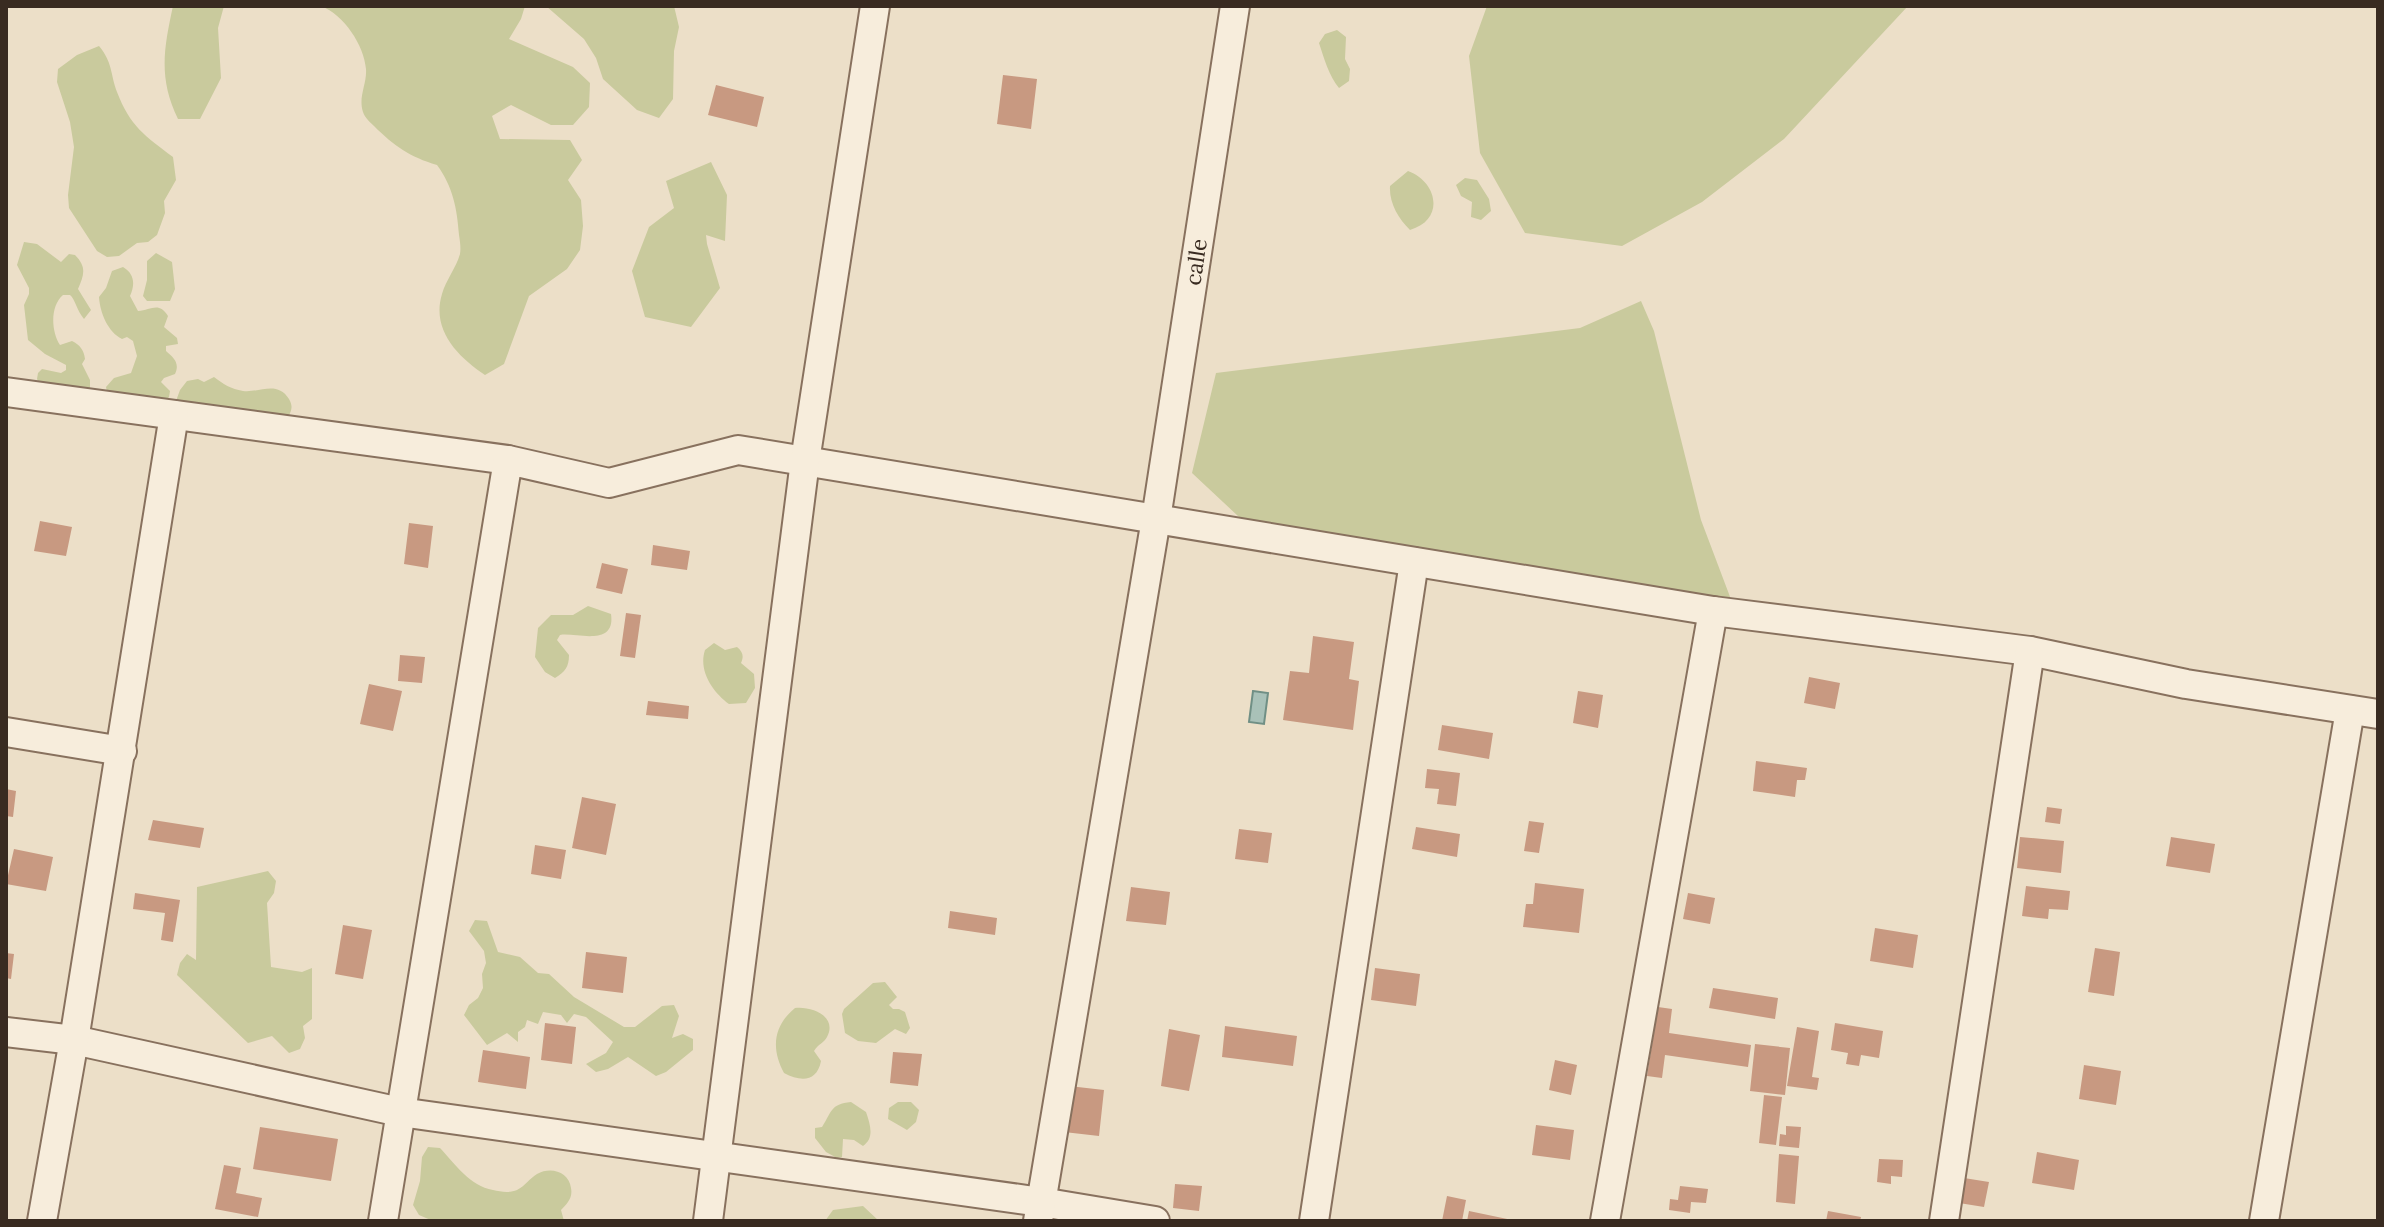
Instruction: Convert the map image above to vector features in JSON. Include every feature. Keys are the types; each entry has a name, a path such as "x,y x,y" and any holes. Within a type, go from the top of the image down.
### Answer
{"street":[{"path":"708,1221 805,461 875,6"},
{"name":"calle","path":"1039,1212 1156,519 1235,6"},
{"path":"6,392 508,460 609,483 738,450 1713,611 2030,651 2186,684 2378,714"},
{"path":"42,1221 122,751 174,415"},
{"path":"383,1221 508,460"},
{"path":"1314,1221 1414,562"},
{"path":"1605,1221 1713,611"},
{"path":"1944,1221 2030,651"},
{"path":"2264,1221 2350,710"},
{"path":"6,732 122,751"},
{"path":"6,1032 74,1040 400,1112 718,1157 1039,1212 1155,1221"}],"green space":[{"path":"173,6 224,6 218,28 221,78 200,119 178,119 168,90 165,49"},
{"path":"321,6 525,6 509,39 573,67 590,83 589,107 573,125 551,125 511,105 492,116 500,139 570,140 582,160 568,180 581,200 583,226 580,250 567,269 529,296 504,364 485,375 457,351 440,319 442,294 460,254 455,207 447,181 437,165 403,150 366,118 362,96 366,69 361,50 345,24"},
{"path":"546,6 674,6 679,27 674,51 673,99 659,118 637,110 603,79 596,58 584,39"},
{"path":"1487,6 1908,6 1784,139 1702,202 1622,246 1525,233 1480,153 1469,56"},
{"path":"1337,30 1346,37 1345,59 1350,69 1349,81 1339,88 1319,43 1325,34"},
{"path":"99,46 109,63 127,114 146,136 173,157 176,180 164,201 165,213 157,235 148,242 137,243 119,256 107,257 97,251 69,208 74,147 70,122 57,82 58,69 77,55"},
{"path":"711,162 727,195 725,241 706,235 720,288 691,327 645,317 632,271 649,227 674,208 666,181"},
{"path":"1408,171 1426,183 1433,201 1429,218 1410,230 1395,210 1390,192 1390,186"},
{"path":"1465,178 1477,180 1489,199 1491,211 1481,220 1471,217 1472,202 1461,196 1456,185"},
{"path":"24,242 37,244 61,262 69,254 75,255 83,267 78,289 91,310 84,319 72,297 63,295 56,305 54,326 60,345 72,341 83,350 85,359 82,364 90,380 90,393 67,391 66,385 42,389 37,379 42,369 61,373 66,370 66,365 28,340 24,305 29,288 17,265"},
{"path":"156,253 172,262 175,289 170,301 147,301 143,296 147,261"},
{"path":"123,267 132,276 130,296 138,311 154,308 165,311 168,316 164,327 177,338 178,344 166,346 177,367 175,374 161,382 170,391 165,401 107,392 106,387 114,378 131,373 137,356 133,341 127,337 122,339 109,327 99,297 112,271"},
{"path":"1641,301 1654,331 1701,520 1735,610 1254,531 1192,473 1216,373 1580,328"},
{"path":"214,377 227,386 243,391 279,390 290,401 292,408 288,417 176,401 187,381 198,379 204,382"},
{"path":"588,606 611,614 611,625 601,635 560,635 557,640 569,659 566,669 555,678 545,672 535,657 538,628 551,615 573,615"},
{"path":"714,643 725,650 737,647 742,654 741,663 754,674 755,688 746,703 729,704 708,680 703,658 705,650"},
{"path":"268,871 276,881 274,893 267,903 271,967 302,972 312,968 312,1019 303,1026 305,1038 300,1049 289,1053 272,1036 248,1043 177,975 180,963 187,954 196,960 197,887"},
{"path":"475,920 487,921 498,952 520,957 538,973 549,974 574,997 624,1027 635,1027 662,1006 674,1005 679,1016 672,1038 683,1034 693,1039 693,1050 666,1072 656,1076 628,1057 596,1072 586,1064 606,1053 613,1042 586,1017 574,1014 567,1023 561,1015 543,1012 538,1024 527,1020 525,1027 518,1032 518,1042 507,1033 487,1045 464,1015 483,988 482,974 486,963 484,951 469,931"},
{"path":"885,982 897,997 889,1005 905,1012 910,1028 906,1034 895,1029 876,1043 858,1041 845,1033 844,1009 873,983"},
{"path":"795,1008 815,1011 829,1023 827,1037 814,1051 821,1061 819,1068 812,1076 802,1079 784,1073 776,1047 778,1030"},
{"path":"851,1102 866,1112 870,1126 869,1139 863,1146 854,1140 843,1139 842,1157 837,1158 826,1152 815,1138 815,1128 822,1127 835,1107"},
{"path":"898,1102 911,1102 919,1110 916,1122 907,1130 888,1119 889,1108"},
{"path":"428,1147 440,1148 470,1179 496,1191 517,1190 542,1172 563,1174 570,1182 571,1192 561,1210 564,1221 433,1221 419,1215 413,1205 420,1181 422,1157"},
{"path":"863,1206 879,1221 825,1221 833,1210"}],"shaded area":[{"path":"1253,691 1268,693 1264,724 1249,722"}],"building":[{"path":"1003,75 1037,79 1031,129 997,124"},
{"path":"716,85 764,97 757,127 708,115"},
{"path":"40,521 72,527 66,556 34,551"},
{"path":"409,523 433,526 428,568 404,564"},
{"path":"653,545 690,551 687,570 651,565"},
{"path":"602,563 628,569 622,594 596,588"},
{"path":"626,613 641,615 635,658 620,656"},
{"path":"1313,636 1354,642 1349,679 1359,681 1353,730 1283,720 1290,671 1309,673"},
{"path":"400,655 425,657 422,683 398,681"},
{"path":"1809,677 1840,683 1835,709 1804,703"},
{"path":"369,684 402,691 393,731 360,724"},
{"path":"1578,691 1603,695 1598,728 1573,723"},
{"path":"648,701 689,706 688,719 646,715"},
{"path":"1442,725 1493,733 1489,759 1438,750"},
{"path":"1756,761 1807,768 1805,780 1797,780 1795,797 1753,791"},
{"path":"1427,769 1460,773 1456,806 1437,804 1439,789 1425,788"},
{"path":"6,789 16,791 13,817 6,816"},
{"path":"582,797 616,804 606,855 572,848"},
{"path":"2047,807 2062,809 2060,824 2045,822"},
{"path":"153,820 204,828 200,848 148,840"},
{"path":"1529,821 1544,823 1539,853 1524,851"},
{"path":"1416,827 1460,834 1457,857 1412,849"},
{"path":"1239,829 1272,833 1268,863 1235,859"},
{"path":"2020,837 2064,841 2061,873 2017,868"},
{"path":"2171,837 2215,844 2210,873 2166,866"},
{"path":"535,845 566,850 561,879 531,874"},
{"path":"14,849 53,857 46,891 6,884"},
{"path":"1535,883 1584,889 1579,933 1523,927 1526,904 1533,904"},
{"path":"2026,886 2070,891 2068,910 2049,909 2048,919 2022,916"},
{"path":"1131,887 1170,892 1166,925 1126,921"},
{"path":"135,893 180,900 173,942 161,940 165,913 133,909"},
{"path":"1688,893 1715,898 1710,924 1683,919"},
{"path":"950,911 997,918 995,935 948,928"},
{"path":"343,925 372,930 363,979 335,974"},
{"path":"1875,928 1918,935 1913,968 1870,961"},
{"path":"2095,948 2120,952 2114,996 2088,992"},
{"path":"586,952 627,957 623,993 582,988"},
{"path":"6,953 14,954 11,979 6,978"},
{"path":"1375,968 1420,974 1416,1006 1371,1000"},
{"path":"1713,988 1778,998 1775,1019 1709,1008"},
{"path":"1658,1007 1672,1009 1669,1033 1751,1045 1748,1067 1665,1055 1662,1078 1647,1076"},
{"path":"545,1023 576,1027 572,1064 541,1060"},
{"path":"1835,1023 1883,1031 1879,1058 1861,1055 1859,1066 1846,1064 1848,1053 1831,1050"},
{"path":"1225,1026 1297,1036 1293,1066 1222,1057"},
{"path":"1797,1027 1819,1031 1812,1077 1819,1078 1817,1090 1787,1086"},
{"path":"1169,1029 1200,1035 1189,1091 1161,1086"},
{"path":"1755,1044 1790,1048 1785,1095 1750,1091"},
{"path":"483,1050 530,1057 526,1089 478,1082"},
{"path":"893,1052 922,1054 918,1086 890,1083"},
{"path":"1555,1060 1577,1065 1571,1095 1549,1090"},
{"path":"2084,1065 2121,1071 2116,1105 2079,1099"},
{"path":"1069,1086 1104,1090 1099,1136 1064,1132"},
{"path":"1764,1095 1782,1097 1776,1145 1759,1143"},
{"path":"1536,1125 1574,1130 1570,1160 1532,1155"},
{"path":"1786,1126 1801,1127 1799,1148 1779,1146 1780,1134 1786,1135"},
{"path":"260,1127 338,1139 331,1181 253,1169"},
{"path":"2037,1152 2079,1160 2074,1190 2032,1183"},
{"path":"1779,1154 1799,1156 1795,1204 1776,1202"},
{"path":"1879,1159 1903,1160 1902,1177 1891,1176 1891,1184 1877,1182"},
{"path":"224,1165 241,1168 236,1193 262,1198 258,1217 215,1209"},
{"path":"1964,1178 1989,1182 1984,1207 1959,1203"},
{"path":"1175,1184 1202,1186 1199,1211 1173,1208"},
{"path":"1680,1186 1708,1189 1706,1203 1691,1202 1690,1213 1669,1210 1670,1199 1678,1200"},
{"path":"1447,1196 1466,1200 1462,1221 1442,1221"},
{"path":"1469,1211 1512,1220 1512,1221 1467,1221"},
{"path":"1828,1211 1861,1217 1860,1221 1826,1221"}]}
